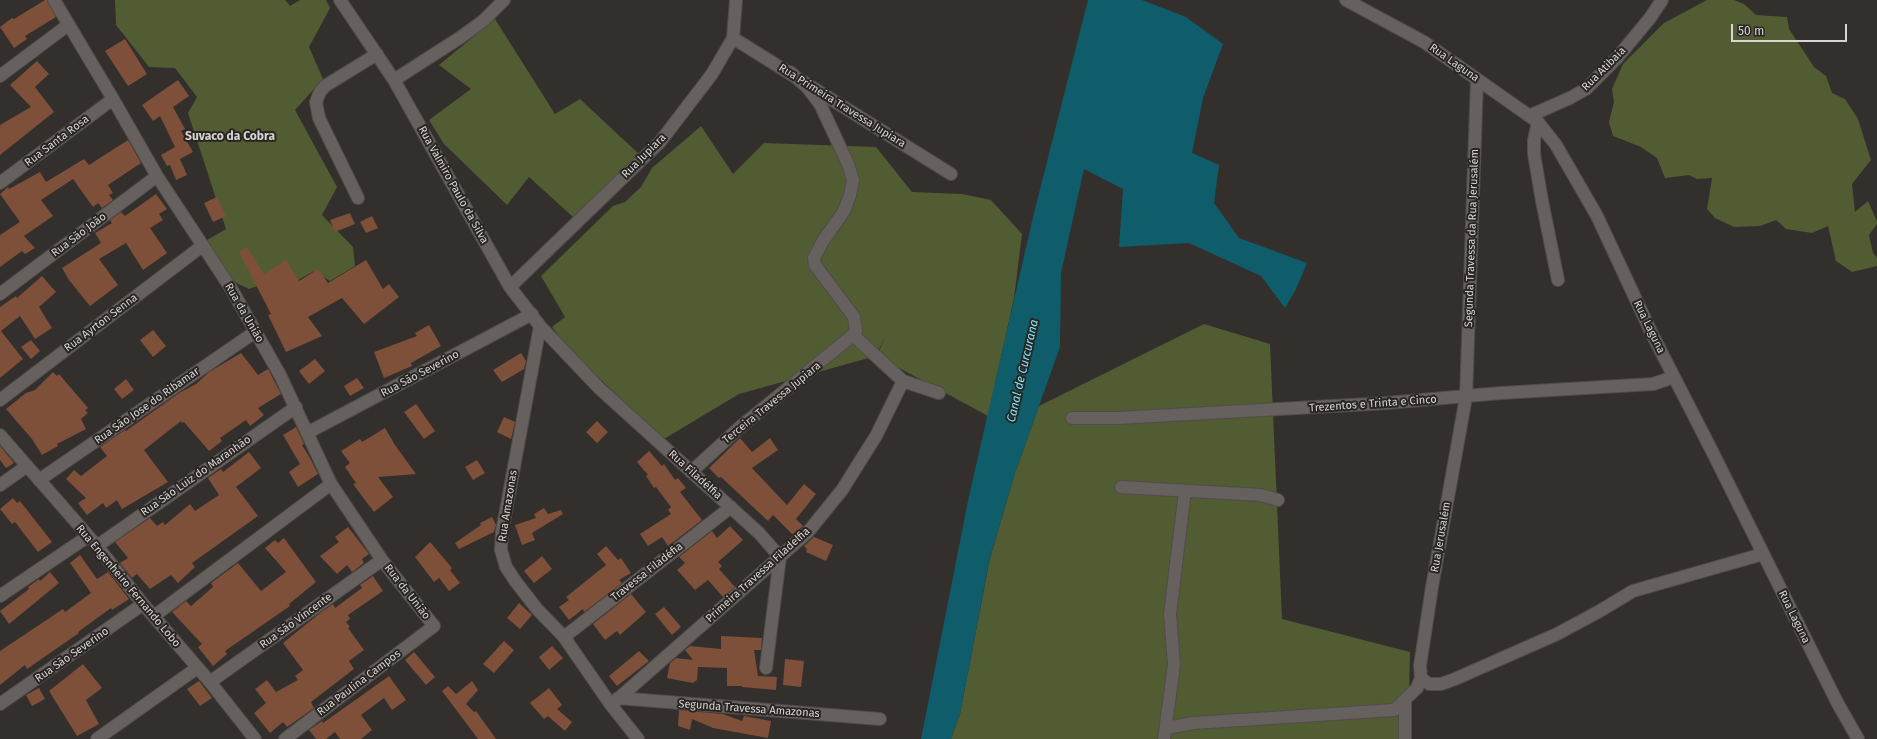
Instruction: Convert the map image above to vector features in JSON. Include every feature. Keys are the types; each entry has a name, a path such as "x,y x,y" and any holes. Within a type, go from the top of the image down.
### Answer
{"street":[{"name":"Rua da União","path":"54,0 158,176 202,246 232,290 296,407 331,484 382,560 434,626"},
{"name":"Rua Valmiro Paulo da Silva","path":"340,0 394,80 510,287 532,314"},
{"path":"394,80 483,21 504,0"},
{"name":"Rua Jupiara","path":"510,287 660,142 712,74 733,38 736,0"},
{"name":"Rua Laguna","path":"1346,0 1424,42 1534,119 1556,145 1597,216 1652,334 1838,704 1858,739"},
{"name":"Rua Atibaia","path":"1534,119 1586,89 1617,58 1650,18 1662,0"},
{"path":"0,76 68,25"},
{"name":"Rua Primeira Travessa Jupiara","path":"733,38 952,174"},
{"path":"358,198 320,118 316,102 320,92 326,86 377,54"},
{"path":"790,72 807,87 820,104 848,164 853,180 844,211 823,241 814,258 815,265 854,317 856,331 853,335 903,381 939,394"},
{"name":"Segunda Travessa da Rua Jerusalém","path":"1466,397 1477,80"},
{"name":"Rua Santa Rosa","path":"0,182 113,99"},
{"path":"1534,119 1534,154 1558,280"},
{"name":"Rua São João","path":"0,294 158,176"},
{"name":"Rua Ayrton Senna","path":"0,400 202,246"},
{"name":"Rua Filadélfia","path":"532,314 540,326 599,388 759,533 780,557"},
{"name":"Rua São Severino","path":"307,433 532,314"},
{"name":"Rua Amazonas","path":"540,326 502,532 501,550 506,567 516,582 537,609 564,637 614,702 638,739"},
{"name":"Rua São Jose do Ribamar","path":"39,480 255,332"},
{"name":"Terceira Travessa Jupiara","path":"691,472 739,428 853,335"},
{"name":"Trezentos e Trinta e Cinco","path":"1072,418 1118,418 1226,413 1466,397 1501,393 1653,384 1674,377"},
{"name":"Primeira Travessa Filadelfia","path":"614,702 808,532 842,490 876,436 903,381"},
{"name":"Rua Jerusalém","path":"1421,678 1420,666 1432,587 1466,397"},
{"name":"Rua São Luiz do Maranhão","path":"97,546 296,407"},
{"name":"Rua Engenheiro Fernando Lobo","path":"0,435 87,537 97,546 143,604 210,682 255,739"},
{"path":"0,485 27,466"},
{"path":"154,616 331,484"},
{"path":"1121,487 1261,495 1278,500"},
{"path":"1185,491 1170,614 1174,665 1165,733 1194,723 1394,710 1417,688 1421,678 1429,684 1441,684 1455,679 1556,634 1598,612 1633,591 1763,554"},
{"name":"Travessa Filadéfia","path":"564,637 731,507"},
{"path":"0,596 87,537"},
{"path":"766,668 780,557"},
{"name":"Rua São Vincente","path":"210,682 382,560"},
{"name":"Rua São Severino","path":"0,704 143,604"},
{"name":"Rua Paulina Campos","path":"285,739 434,626"},
{"path":"97,739 197,668"},
{"path":"1405,701 1405,739"},
{"name":"Segunda Travessa Amazonas","path":"614,702 880,719"}],"green space":[{"path":"115,0 285,0 290,6 300,0 326,0 330,8 309,47 323,79 295,110 337,187 322,215 353,247 355,266 330,281 314,271 284,288 277,279 249,289 230,280 207,240 226,229 188,113 197,97 175,68 149,67 116,25"},
{"path":"1707,0 1734,0 1744,4 1756,15 1787,17 1789,29 1814,67 1826,76 1832,93 1845,99 1858,119 1871,160 1852,184 1855,212 1868,201 1877,221 1877,224 1869,235 1873,253 1877,258 1877,266 1852,272 1836,261 1828,226 1812,233 1786,229 1776,220 1760,226 1734,227 1715,218 1707,209 1712,178 1697,179 1689,175 1665,178 1657,158 1641,147 1613,136 1609,122 1614,102 1612,89 1623,64 1664,23"},
{"path":"495,19 555,114 580,99 640,155 573,217 529,177 507,205 444,144 429,120 471,89 439,65"},
{"path":"701,126 733,174 764,143 876,147 912,192 962,194 991,200 1022,234 1014,298 988,416 877,356 886,335 876,356 739,394 664,439 570,351 552,327 565,317 541,276 613,206 625,202 641,187 652,168"},
{"path":"1204,324 1270,344 1282,619 1410,652 1408,739 951,739 960,714 990,558 1015,473 1039,406"}],"water":[{"name":"Canal de Curcurana","path":"1088,0 1142,0 1186,17 1223,44 1203,98 1192,153 1219,165 1214,203 1239,238 1307,263 1296,289 1285,308 1261,276 1189,243 1119,247 1123,189 1084,169 1061,273 1060,347 1015,473 990,557 960,714 951,739 921,739 969,496 1033,217"}],"building":[{"path":"47,0 56,17 25,36 27,39 14,48 0,27 12,18 14,19"},
{"path":"125,39 147,74 128,86 105,51"},
{"path":"37,61 49,74 35,87 54,112 0,155 0,125 31,107 10,85"},
{"path":"178,80 189,96 173,107 185,129 181,131 193,152 180,159 187,175 176,180 170,165 167,166 161,155 175,147 160,116 153,121 142,105"},
{"path":"128,140 141,163 108,185 113,193 109,195 113,200 102,208 98,203 93,207 73,179 41,200 53,216 24,236 35,248 25,254 22,251 0,267 0,235 20,222 0,194 8,187 9,189 40,172 46,182 84,159 89,165"},
{"path":"156,194 167,209 159,214 163,220 150,228 167,253 143,270 126,243 99,259 118,285 90,306 69,280 62,268 101,243 95,233 112,223 110,220 121,212 125,216"},
{"path":"217,197 226,216 213,222 204,203"},
{"path":"350,213 355,224 335,232 330,220"},
{"path":"372,216 378,228 366,233 360,222"},
{"path":"247,247 264,274 286,260 299,281 318,269 328,283 366,260 383,289 389,284 399,297 364,324 342,298 308,317 322,336 286,352 268,315 271,314 239,252"},
{"path":"42,276 56,292 39,307 52,328 35,339 20,316 1,331 23,359 0,378 0,307 16,296 17,298"},
{"path":"429,325 441,346 411,363 412,366 384,378 374,352 417,336 415,333"},
{"path":"153,330 166,346 153,357 140,340"},
{"path":"31,340 40,351 31,359 21,347"},
{"path":"241,353 258,375 268,369 281,394 258,408 264,415 250,426 246,420 220,438 222,441 209,451 184,422 182,423 181,421 144,450 168,482 122,509 117,500 106,508 103,503 87,515 78,503 86,498 66,479 74,470 81,476 107,456 100,447 125,430 126,431 179,393 196,384 209,372"},
{"path":"521,353 526,361 524,369 502,382 493,370"},
{"path":"315,359 325,371 309,384 299,371"},
{"path":"53,372 57,376 59,374 88,408 85,410 88,413 81,419 86,429 57,444 58,446 42,455 32,439 6,409 26,393 35,390"},
{"path":"357,378 364,388 350,396 344,386"},
{"path":"126,379 134,390 122,399 114,389"},
{"path":"416,404 435,431 424,439 404,412"},
{"path":"504,417 515,422 511,439 497,432"},
{"path":"597,421 608,432 597,443 586,432"},
{"path":"296,427 304,444 302,445 318,474 298,487 289,472 300,464 283,435"},
{"path":"385,428 395,445 416,474 378,477 393,497 374,512 353,484 356,483 345,467 350,463 341,451 360,439 362,442"},
{"path":"740,438 752,452 770,438 778,450 752,468 787,505 804,484 816,494 796,519 803,526 793,535 773,515 768,521 721,477 719,478 709,468"},
{"path":"0,446 14,463 6,468 0,460"},
{"path":"649,451 662,466 664,464 675,480 678,478 686,488 680,492 702,520 668,546 662,537 648,546 640,534 671,514 668,510 671,507 656,487 654,488 646,476 648,475 637,462"},
{"path":"249,452 261,468 236,487 258,516 192,563 195,567 178,583 171,575 150,589 137,574 132,578 120,563 128,558 115,542 150,518 157,526 163,522 165,525 190,504 195,511 219,495 208,478 221,469 223,472"},
{"path":"477,460 485,473 473,480 465,467"},
{"path":"13,498 17,503 20,501 52,542 38,552 15,522 12,524 0,509"},
{"path":"544,508 548,514 561,510 563,514 532,533 535,540 522,545 515,525 536,518 534,514"},
{"path":"492,517 496,525 494,532 459,549 455,543 481,525 480,523"},
{"path":"730,526 743,540 718,562 722,566 719,569 735,587 723,597 708,580 695,590 677,570 685,563 679,557 712,531 717,538"},
{"path":"348,527 369,554 362,559 364,563 352,572 347,565 337,574 320,556 339,542 335,537"},
{"path":"814,537 833,545 826,561 806,552 807,549 804,546"},
{"path":"284,538 316,582 289,604 290,606 225,651 227,654 213,666 198,647 202,644 172,612 186,601 191,606 213,587 211,583 238,563 261,591 286,572 265,548 275,540 278,543"},
{"path":"430,542 452,568 450,570 460,583 449,591 439,578 434,582 415,557"},
{"path":"606,546 618,560 621,558 631,573 619,580 622,583 584,612 583,609 569,620 559,607 569,600 566,597 606,565 597,554"},
{"path":"80,555 97,579 108,572 129,599 112,610 111,608 78,632 79,633 27,669 25,665 0,685 0,651 63,609 65,612 91,593 70,563"},
{"path":"542,556 552,569 534,583 524,571"},
{"path":"50,572 59,583 9,624 0,611 29,589 28,587 39,579 40,581"},
{"path":"373,576 383,591 348,615 350,619 346,622 350,627 348,628 364,650 349,661 354,669 311,702 314,708 287,727 283,722 270,733 254,713 266,703 255,689 267,680 276,692 298,680 295,676 303,670 283,643 320,613 333,604 335,608 362,588 360,585"},
{"path":"631,594 646,612 620,635 617,631 605,640 593,624"},
{"path":"519,603 532,615 520,629 507,618"},
{"path":"664,607 681,627 672,635 655,614"},
{"path":"721,636 762,638 761,650 754,650 758,676 777,677 776,690 742,686 727,686 727,668 698,667 697,680 693,683 667,678 670,663 676,658 693,660 685,650 690,646 721,649"},
{"path":"504,641 514,650 494,673 483,664"},
{"path":"552,646 563,658 549,670 539,657"},
{"path":"639,651 649,661 617,686 609,676"},
{"path":"414,652 435,677 426,685 405,660"},
{"path":"785,659 804,661 801,687 783,685"},
{"path":"83,664 102,688 86,700 99,724 77,736 49,691"},
{"path":"389,676 406,700 392,710 384,698 361,715 372,730 361,739 340,739 335,732 326,739 316,739 309,730 322,721 323,723"},
{"path":"199,681 212,698 200,706 187,689"},
{"path":"472,681 478,690 466,704 474,712 476,711 496,739 478,739 442,691 448,686 456,694"},
{"path":"39,688 45,699 32,706 26,695"},
{"path":"549,688 562,705 557,709 572,722 565,731 548,716 544,719 530,703"},
{"path":"679,710 723,714 742,721 744,716 771,721 768,738 713,728 692,719 690,730 678,726"}],"district":[{"name":"Suvaco da Cobra","path":"230,137"}]}
